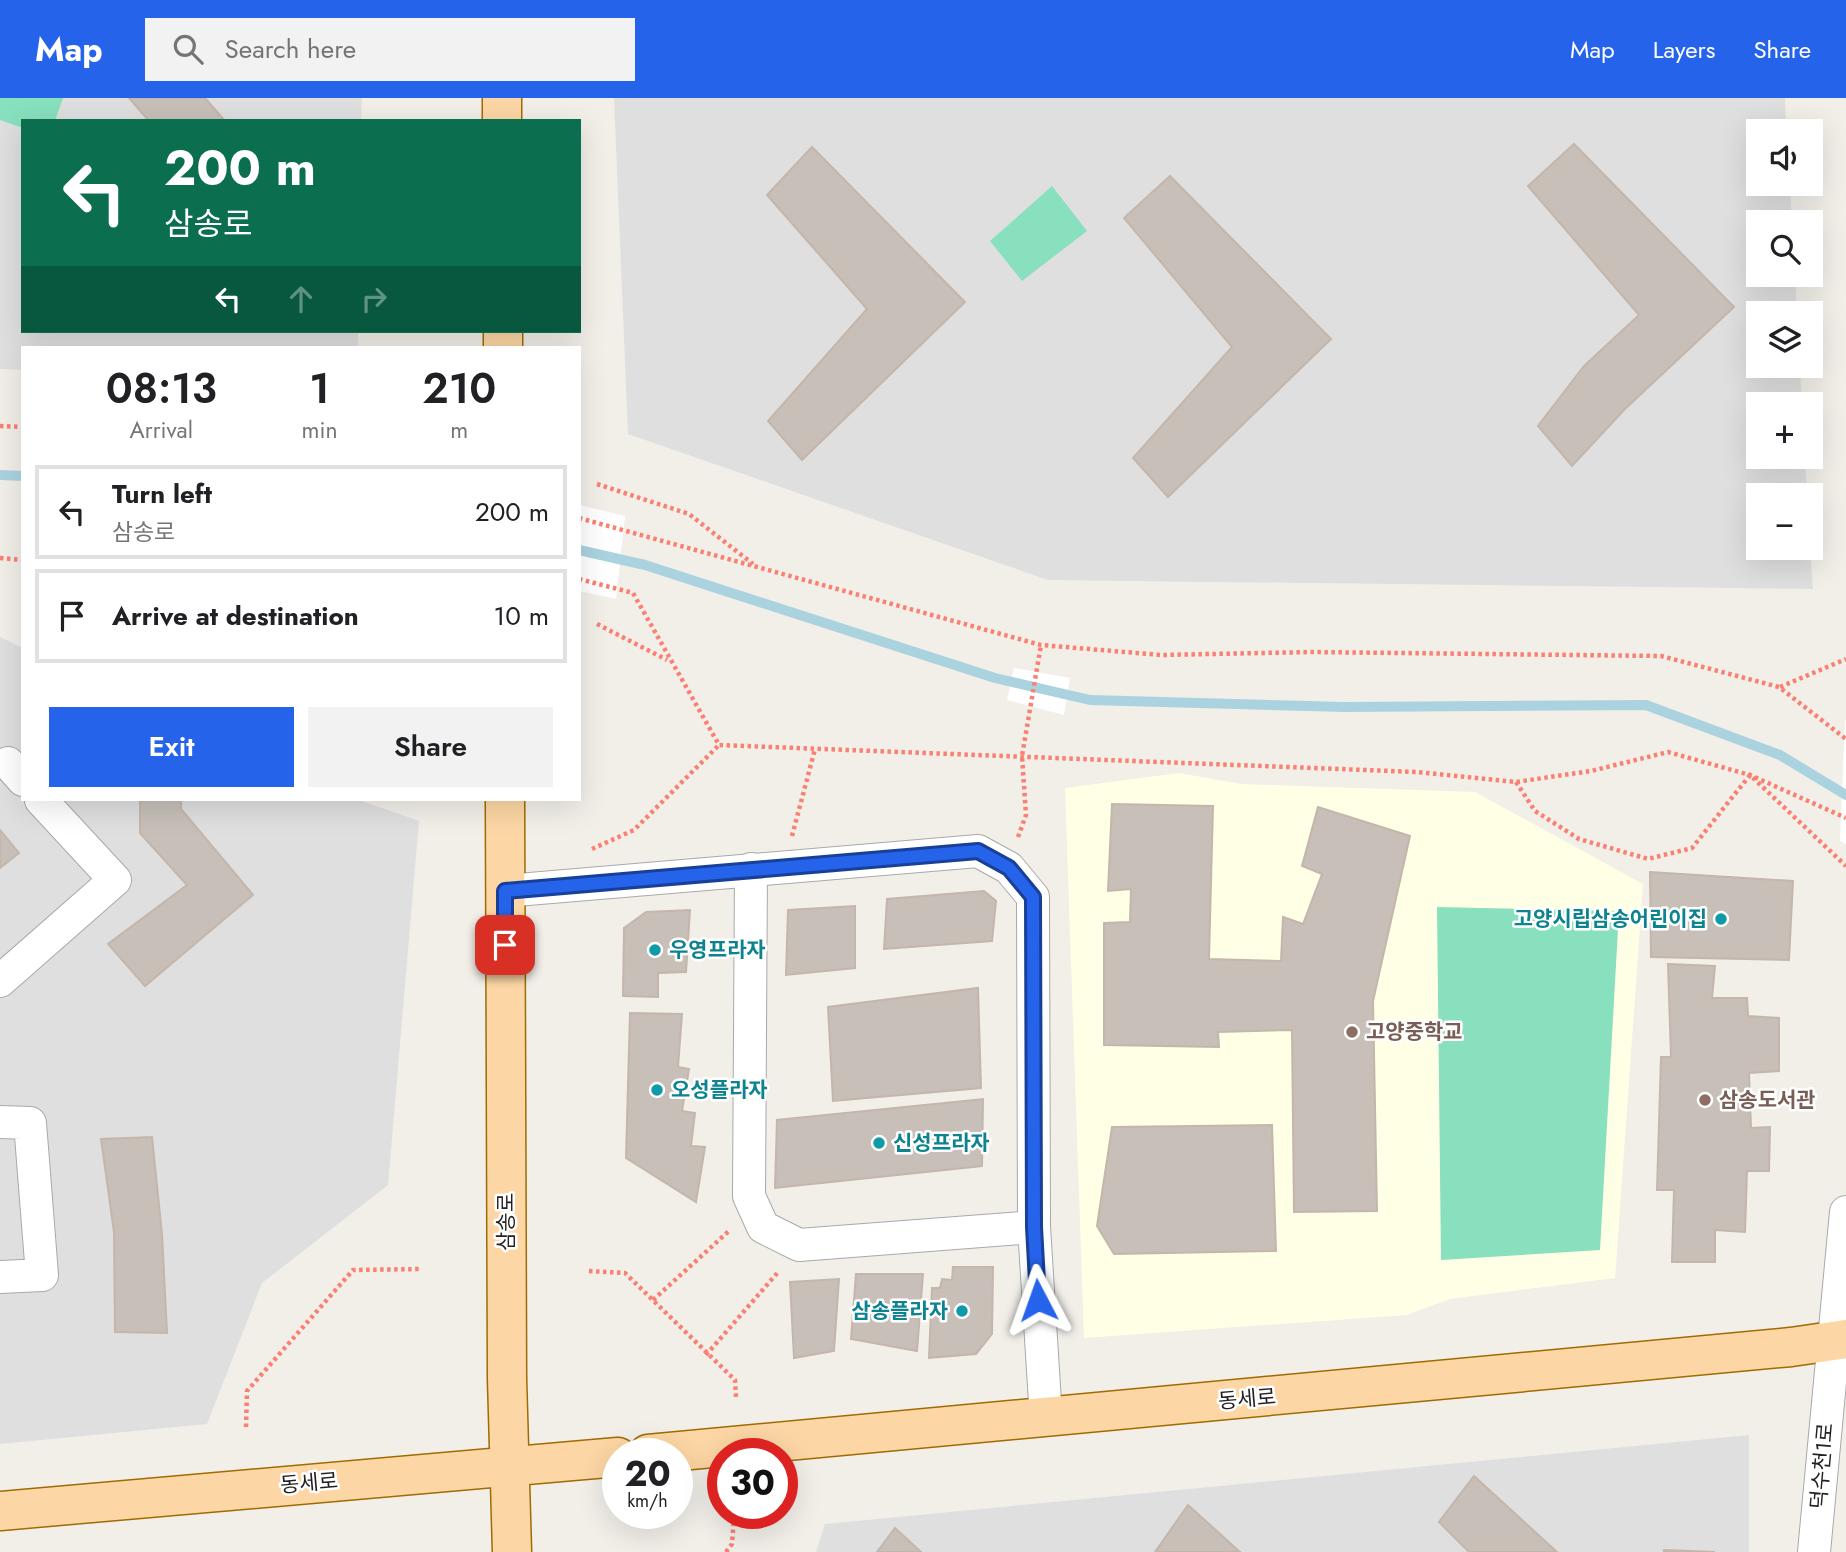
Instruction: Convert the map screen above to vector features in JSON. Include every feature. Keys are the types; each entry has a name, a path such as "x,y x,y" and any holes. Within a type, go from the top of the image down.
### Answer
{"main road":[{"path":"502,98 502,119"},
{"name":"삼송로","path":"505,801 512,1552"},
{"name":"동세로","path":"693,1450 1777,1349 1840,1339"},
{"name":"동세로","path":"0,1511 602,1458"}],"street":[{"path":"0,981 115,880 42,801"},
{"path":"505,891 978,851 1009,868 1033,897 1034,1227 1046,1418"},
{"path":"751,869 749,1196 763,1227 799,1245 1034,1227"},
{"path":"0,1122 30,1123 43,1275 0,1277"},
{"name":"덕수천1로","path":"1814,1552 1840,1339 1846,1212"}],"path":[{"path":"0,426 21,427"},
{"path":"597,484 689,514 755,566"},
{"path":"581,519 1041,645 1161,655 1326,652 1661,656 1779,687 1846,739"},
{"path":"0,558 21,560"},
{"path":"581,580 633,593 669,661 719,745"},
{"path":"597,624 669,661"},
{"path":"1016,842 1026,815 1021,757 1041,645"},
{"path":"1779,687 1846,659"},
{"path":"592,849 634,830 719,745 1417,772 1516,782 1591,771 1668,752 1750,775 1846,818"},
{"path":"792,837 815,749"},
{"path":"1516,782 1535,811 1578,839 1648,859 1692,848 1750,775"},
{"path":"1750,775 1846,866"},
{"path":"653,1300 734,1227"},
{"path":"246,1427 247,1391 353,1270 422,1269"},
{"path":"706,1355 781,1270"},
{"path":"589,1271 625,1273 706,1355 735,1380 736,1397"},
{"path":"726,1552 732,1544 733,1529"}],"shaded area":[{"path":"0,98 362,98 361,119 21,119 21,333 358,333 358,346 21,346 21,370 0,369"},
{"path":"614,98 1785,98 1786,119 1746,119 1746,196 1791,196 1791,210 1746,210 1746,287 1796,287 1796,301 1746,301 1746,378 1801,378 1801,392 1746,392 1746,469 1806,469 1806,483 1746,483 1746,560 1811,560 1813,589 1048,580 628,434"},
{"path":"0,637 21,647 21,801 362,801 419,821 388,1185 262,1283 207,1424 0,1444"},
{"name":"고양중학교","path":"1179,773 1241,784 1475,792 1643,884 1615,1278 1450,1299 1407,1315 1084,1338 1065,788"},
{"path":"1749,1435 1749,1552 816,1552 825,1524"}],"green space":[{"path":"0,98 63,98 56,119 21,119 21,127 0,120"},
{"path":"1052,186 1087,231 1022,281 990,241"},
{"path":"1437,907 1619,911 1600,1250 1441,1260"}],"pier":[{"path":"581,505 625,516 616,599 581,591"},
{"path":"1014,668 1070,678 1064,715 1007,700"},
{"path":"1846,720 1846,844 1840,841"}],"building":[{"path":"129,98 205,98 223,119 147,119"},
{"path":"1574,144 1734,307 1625,409 1572,466 1538,426 1584,366 1639,315 1528,186"},
{"path":"812,147 965,302 802,460 768,421 867,309 767,195"},
{"path":"1170,176 1331,339 1168,497 1133,458 1232,347 1124,218"},
{"path":"140,801 181,801 181,809 253,895 145,986 108,944 187,885 140,833"},
{"path":"1112,804 1213,806 1209,959 1281,961 1283,917 1303,924 1322,874 1302,866 1318,807 1410,836 1373,1001 1377,1211 1294,1212 1292,1030 1218,1032 1219,1047 1104,1045 1104,923 1130,922 1131,889 1108,891"},
{"path":"0,830 19,853 0,868"},
{"name":"고양시립삼송어린이집","path":"1650,872 1793,881 1789,960 1651,957"},
{"path":"984,891 996,901 992,941 884,949 887,899"},
{"path":"855,906 855,968 786,975 788,910"},
{"name":"우영프라자","path":"690,910 686,972 658,973 658,997 623,996 624,928 646,912"},
{"name":"삼송도서관","path":"1668,964 1715,966 1712,998 1747,998 1748,1016 1779,1018 1779,1071 1749,1073 1751,1128 1770,1127 1769,1171 1747,1171 1745,1232 1715,1230 1715,1262 1672,1262 1674,1190 1657,1190 1661,1057 1671,1057"},
{"path":"978,988 981,1088 833,1101 828,1007"},
{"name":"오성플라자","path":"630,1013 682,1014 678,1067 689,1069 682,1111 695,1113 691,1146 705,1147 696,1202 626,1158"},
{"name":"신성프라자","path":"983,1099 982,1166 775,1188 777,1120"},
{"path":"1272,1125 1276,1251 1114,1254 1097,1226 1112,1127"},
{"path":"152,1137 162,1234 167,1333 115,1332 114,1232 101,1139"},
{"name":"삼송플라자","path":"953,1267 993,1267 992,1334 976,1354 929,1358 932,1288 940,1288 942,1279 952,1280"},
{"path":"856,1274 923,1274 917,1351 851,1339"},
{"path":"839,1279 834,1351 794,1358 790,1282"},
{"path":"1474,1476 1557,1552 1469,1552 1439,1522"},
{"path":"1188,1505 1240,1552 1155,1552"},
{"path":"895,1528 921,1552 877,1552"},
{"path":"1664,1550 1715,1552 1664,1552"}],"waterway":[{"path":"0,475 21,476"},
{"path":"581,550 645,565 995,678 1090,700 1344,707 1646,705 1780,755 1846,795"}],"place":[{"name":"고양시립삼송어린이집","path":"1721,919"},
{"name":"우영프라자","path":"655,950"},
{"name":"고양중학교","path":"1352,1032"},
{"name":"오성플라자","path":"657,1090"},
{"name":"삼송도서관","path":"1705,1100"},
{"name":"신성프라자","path":"879,1143"},
{"name":"삼송플라자","path":"962,1311"}],"route":[{"path":"505,945 505,891 594,881 978,851 1009,868 1033,897 1034,1227 1038,1300"}]}
